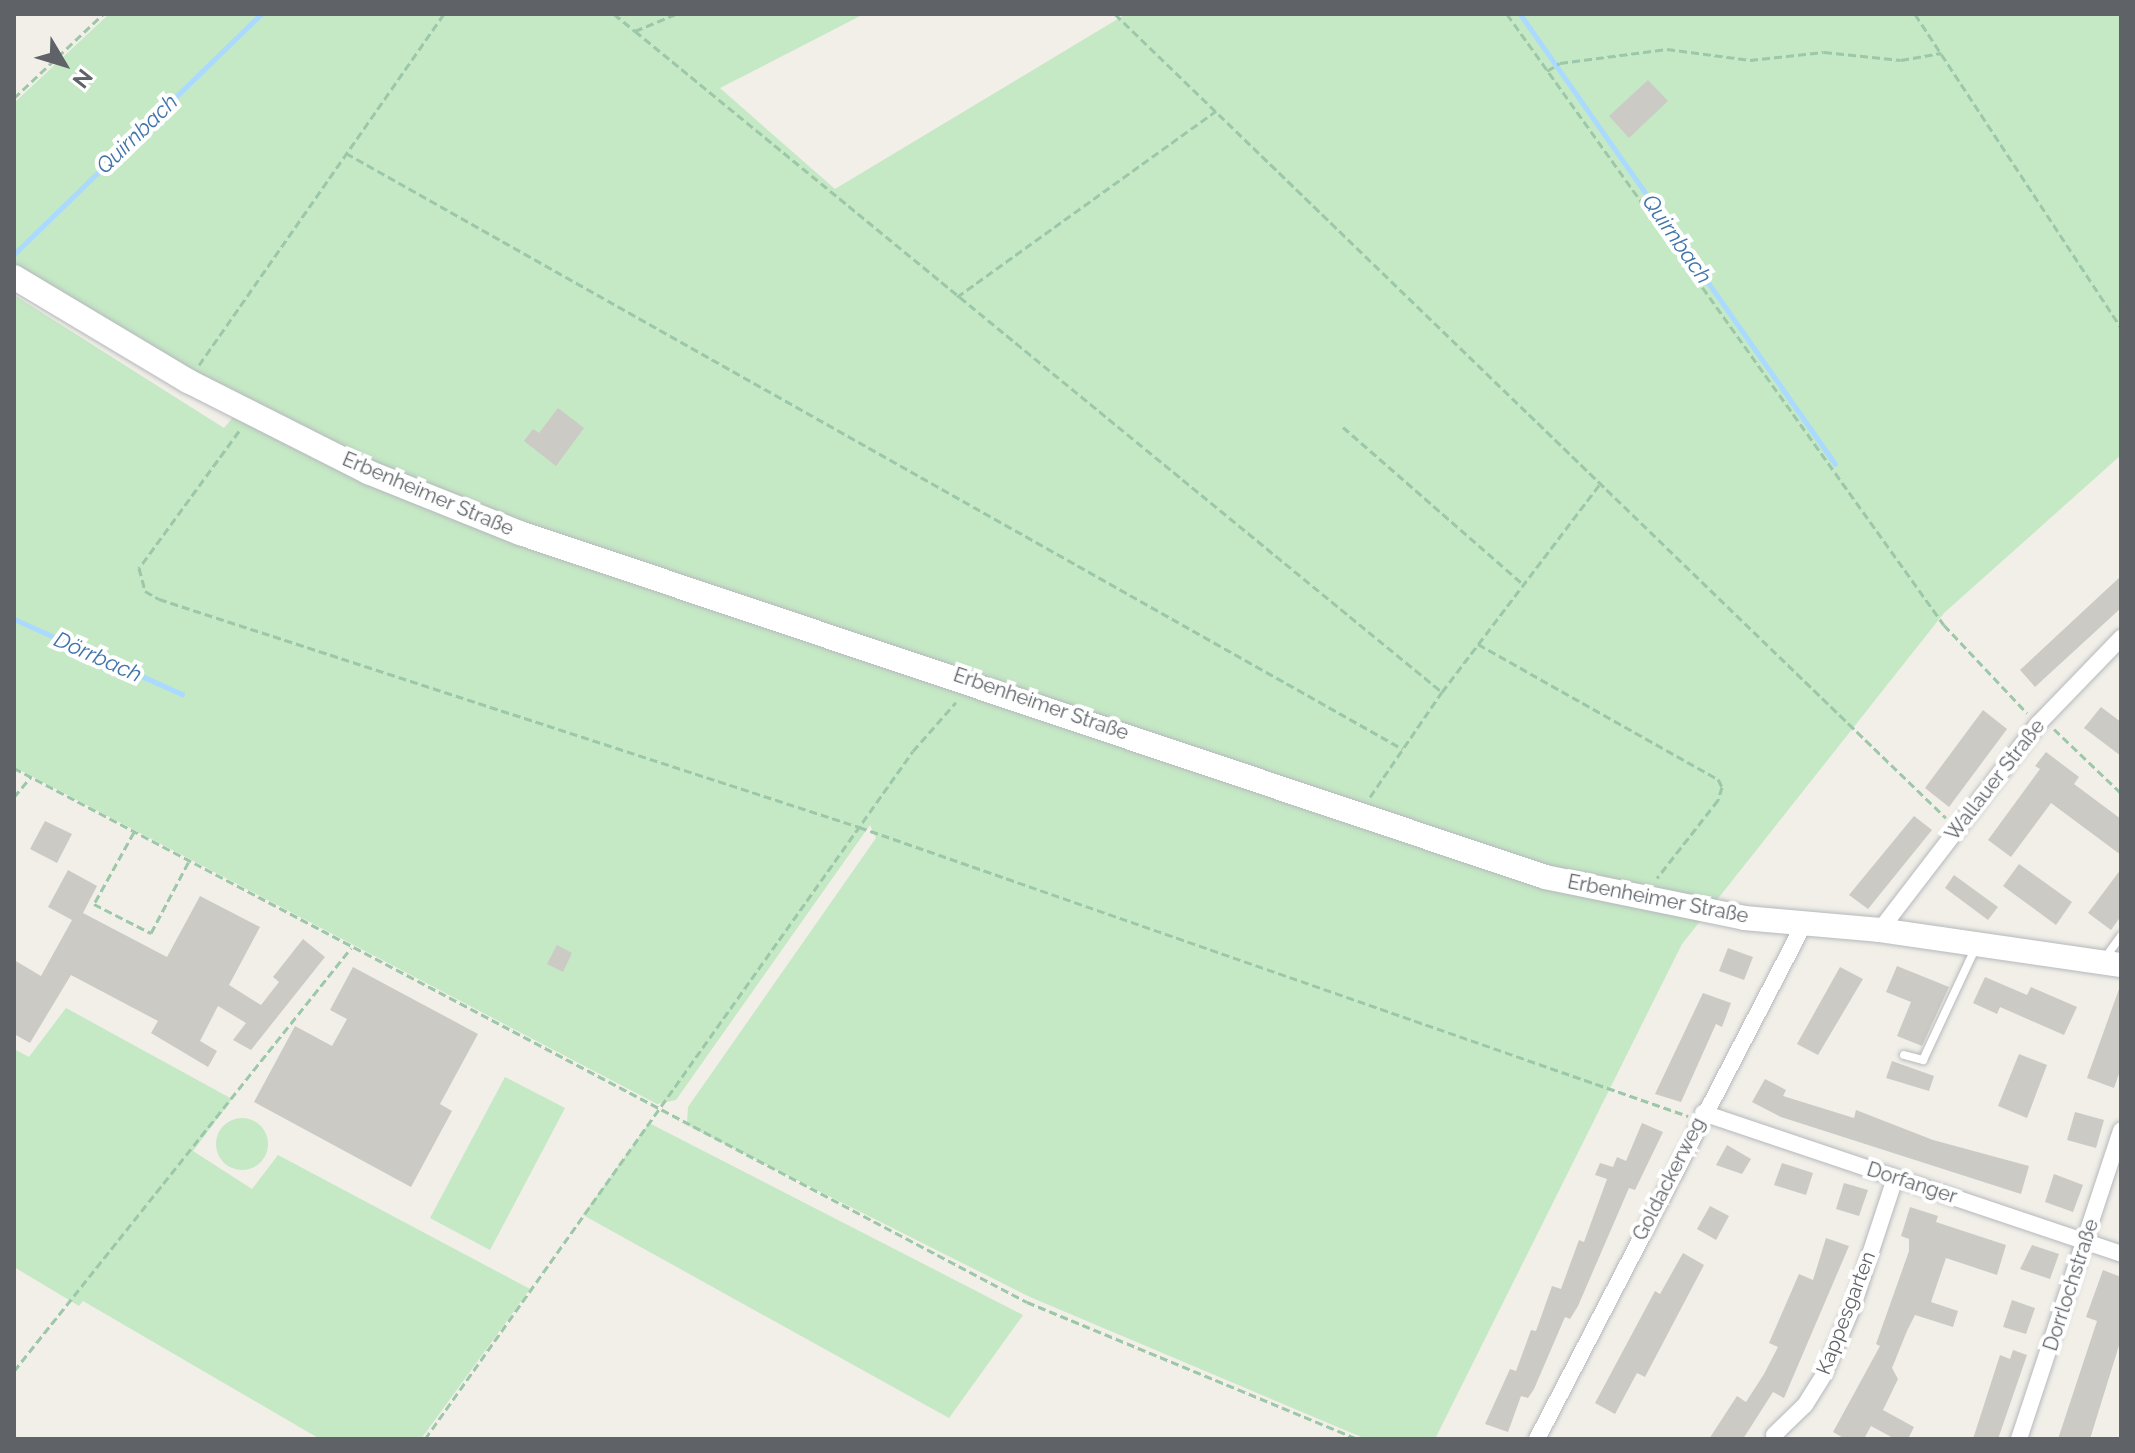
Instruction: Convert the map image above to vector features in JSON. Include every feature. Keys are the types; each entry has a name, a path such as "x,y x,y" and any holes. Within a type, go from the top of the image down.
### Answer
{"street":[{"name":"Erbenheimer Straße","path":"14,277 188,381 251,414 368,472 520,533 975,681 1545,877 1744,918 1880,930 2112,964"},
{"name":"Wallauer Straße","path":"1880,930 2040,721 2120,640"},
{"name":"Goldackerweg","path":"1537,1439 1701,1116 1805,922"},
{"name":"Dorfanger","path":"1701,1116 2121,1254"},
{"name":"Dorrlochstraße","path":"2019,1439 2121,1130"},
{"name":"Kappesgarten","path":"1774,1435 1805,1405 1824,1374 1895,1178"}],"lane":[{"path":"2112,964 2121,936"},
{"path":"1904,1055 1923,1060 1977,945"}],"path":[{"path":"14,98 103,14"},
{"path":"188,381 444,14"},
{"path":"614,14 1442,692"},
{"path":"635,31 676,14"},
{"path":"1115,14 1957,829"},
{"path":"1507,14 1944,625 2040,721 2121,793"},
{"path":"1915,14 2121,328"},
{"path":"1549,70 1560,63 1667,49 1750,60 1824,52 1901,60 1941,53"},
{"path":"957,297 1216,111"},
{"path":"346,153 1403,749"},
{"path":"251,414 139,568 145,591 859,827 1701,1116"},
{"path":"1343,427 1522,583"},
{"path":"1359,813 1442,692 1600,484"},
{"path":"1478,644 1718,779 1722,787 1718,800 1643,897"},
{"path":"425,1439 913,751 975,681"},
{"path":"14,768 659,1112 1027,1302 1357,1439"},
{"path":"14,797 31,777"},
{"path":"134,832 94,904 151,933 189,861"},
{"path":"14,1371 351,948"}],"green space":[{"path":"109,14 864,14 720,88 835,189 1126,14 2121,14 2121,455 1944,613 1682,944 1435,1439 1366,1439 1030,1297 687,1125 688,1107 876,838 870,825 676,1100 657,1104 14,767 14,295 224,428 247,401 202,381 14,267 14,103"},
{"path":"66,1008 232,1099 193,1151 252,1189 278,1155 530,1289 421,1439 320,1439 83,1301 79,1306 14,1267 14,1049 29,1057"},
{"path":"505,1077 565,1108 490,1250 430,1218"},
{"path":"242,1118 260,1126 268,1144 260,1162 242,1170 224,1162 216,1144 224,1126"},
{"path":"649,1123 1023,1315 949,1418 583,1215"}],"building":[{"path":"1648,80 1668,101 1629,138 1609,116"},
{"path":"558,408 584,428 556,466 524,441 533,429 539,433"},
{"path":"2121,576 2121,608 2035,687 2020,670"},
{"path":"2101,707 2121,722 2121,756 2084,728"},
{"path":"1983,710 2007,729 1949,807 1925,788"},
{"path":"2046,752 2079,777 2074,784 2121,819 2121,855 2051,803 2011,857 1988,840 2040,769 2035,766"},
{"path":"1914,816 1932,830 1868,909 1849,895"},
{"path":"45,821 72,834 57,863 30,849"},
{"path":"2019,864 2072,902 2056,925 2003,886"},
{"path":"2121,869 2121,916 2111,930 2088,913"},
{"path":"68,870 97,886 83,913 167,957 200,896 260,927 229,985 261,1005 279,982 273,977 303,939 325,957 251,1050 233,1040 246,1023 218,1006 200,1041 217,1051 208,1067 151,1033 158,1021 71,975 30,1043 14,1034 14,960 41,976 72,920 48,907"},
{"path":"1954,875 1998,907 1988,920 1945,888"},
{"path":"557,945 572,953 563,972 547,964"},
{"path":"1728,948 1753,957 1744,980 1719,971"},
{"path":"1897,966 1949,987 1922,1046 1897,1036 1911,1002 1886,992"},
{"path":"353,967 478,1034 440,1104 452,1111 411,1187 254,1102 295,1026 332,1046 347,1019 330,1010"},
{"path":"1840,967 1863,979 1818,1055 1797,1044"},
{"path":"1985,977 2027,995 2031,987 2077,1007 2064,1035 2000,1007 1997,1014 1973,1003"},
{"path":"2119,989 2121,1068 2114,1088 2087,1078"},
{"path":"1703,993 1731,1003 1722,1027 1716,1024 1681,1102 1655,1094"},
{"path":"2019,1054 2047,1065 2027,1118 1998,1106"},
{"path":"1892,1061 1934,1076 1929,1091 1886,1078"},
{"path":"1765,1079 1786,1090 1783,1096 1854,1118 1856,1110 1933,1140 2029,1166 2021,1194 1781,1117 1752,1102"},
{"path":"2075,1112 2104,1120 2096,1148 2067,1140"},
{"path":"1642,1123 1663,1132 1635,1190 1629,1188 1578,1306 1570,1319 1565,1317 1534,1389 1528,1398 1521,1396 1508,1432 1485,1424 1510,1369 1516,1371 1531,1330 1536,1331 1552,1286 1561,1289 1579,1240 1584,1242 1607,1179 1595,1175 1600,1163 1613,1167 1617,1157 1626,1161"},
{"path":"1727,1145 1751,1159 1742,1174 1716,1165"},
{"path":"1782,1163 1813,1173 1806,1195 1774,1185"},
{"path":"2054,1174 2083,1185 2073,1212 2045,1202"},
{"path":"1844,1183 1868,1190 1859,1216 1836,1209"},
{"path":"1710,1206 1729,1216 1716,1240 1697,1229"},
{"path":"1910,1207 1938,1216 1936,1222 2006,1245 1997,1275 1946,1258 1931,1302 1958,1311 1953,1327 1915,1315 1892,1368 1898,1379 1883,1410 1914,1427 1908,1439 1895,1439 1871,1426 1864,1439 1845,1439 1833,1432 1880,1346 1876,1344 1909,1251 1909,1239 1901,1236"},
{"path":"1826,1238 1849,1246 1784,1398 1773,1392 1743,1439 1709,1439 1737,1396 1746,1402 1764,1374 1778,1347 1769,1343 1799,1274 1813,1280"},
{"path":"2032,1245 2059,1254 2050,1279 2020,1269"},
{"path":"1683,1253 1704,1265 1645,1377 1637,1373 1615,1414 1595,1403 1655,1291 1660,1294"},
{"path":"2103,1270 2121,1277 2121,1339 2090,1439 2058,1439 2097,1321 2086,1317"},
{"path":"2012,1300 2035,1308 2026,1334 2003,1327"},
{"path":"2013,1350 2027,1355 1998,1439 1973,1439 2000,1355 2010,1359"}],"waterway":[{"name":"Quirnbach","path":"14,254 261,14"},
{"name":"Quirnbach","path":"1520,14 1835,464"},
{"name":"Dörrbach","path":"14,619 182,694"}]}
